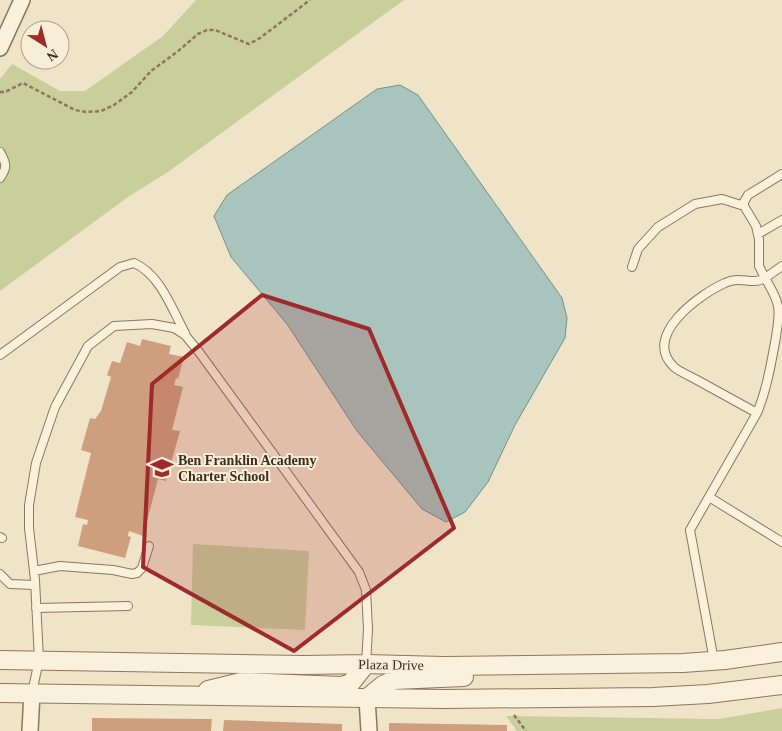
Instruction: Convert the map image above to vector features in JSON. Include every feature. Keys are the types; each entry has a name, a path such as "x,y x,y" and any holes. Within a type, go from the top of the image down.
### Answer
{"street":[{"path":"0,48 22,0"},
{"name":"Plaza Drive","path":"0,660 444,666 661,664 714,661 782,652"},
{"path":"181,696 241,682 341,686 351,684 366,664"},
{"path":"367,698 383,685 394,680 465,677 495,665"},
{"path":"0,693 367,698 653,697 708,694 782,685"},
{"path":"30,731 32,693"},
{"path":"367,698 368,731"}],"lane":[{"path":"0,152 6,163 0,178"},
{"path":"744,206 748,196 782,174"},
{"path":"632,267 638,249 658,227 695,204 722,199 744,206 756,226 760,252 759,266 774,294 778,307 778,322 770,376 757,413 690,530 714,661"},
{"path":"758,234 782,220"},
{"path":"0,355 120,267 134,263 148,272 155,280 186,334 359,572 366,590 368,629 366,664"},
{"path":"757,413 674,367 666,351 665,342 667,331 674,320 708,293 737,279 758,282 782,266"},
{"path":"32,693 39,660 34,568 28,528 29,505 36,463 55,407 88,346 114,326 152,324 174,328 186,334"},
{"path":"709,497 782,542"},
{"path":"34,568 60,566 112,570 132,574 137,573 142,568 149,546"},
{"path":"0,574 10,584 35,585"},
{"path":"36,608 128,606"}],"path":[{"path":"0,92 5,92 23,83 75,110 86,112 101,111 114,105 132,92 151,71 198,34 207,30 215,30 249,44 260,38 310,0"},
{"path":"513,713 526,731"}],"highlighted area":[{"path":"262,295 369,329 454,528 294,651 143,567 152,384"}],"green space":[{"path":"196,0 404,0 168,172 128,197 0,291 0,79 12,64 60,91 85,91 163,36"},
{"path":"193,544 309,551 305,630 191,625"},
{"path":"782,708 782,731 517,731 506,716 719,719"}],"water":[{"path":"400,85 418,95 562,298 567,318 565,338 515,425 488,482 465,512 446,522 422,509 357,431 287,324 231,257 214,216 227,195 377,89"}],"building":[{"path":"142,339 171,346 169,354 184,357 178,379 176,378 174,385 183,387 172,430 180,431 166,481 158,479 143,536 129,531 128,536 131,537 125,558 78,546 83,524 87,525 88,520 75,517 91,453 81,450 90,418 95,419 101,411 111,377 107,375 112,361 120,363 127,342 140,346"},
{"path":"92,718 212,719 211,731 92,731"},
{"path":"224,720 342,724 342,731 223,731"},
{"path":"389,723 507,725 507,731 389,731"}],"place":[{"name":"Ben Franklin Academy Charter School","path":"162,468"}]}
